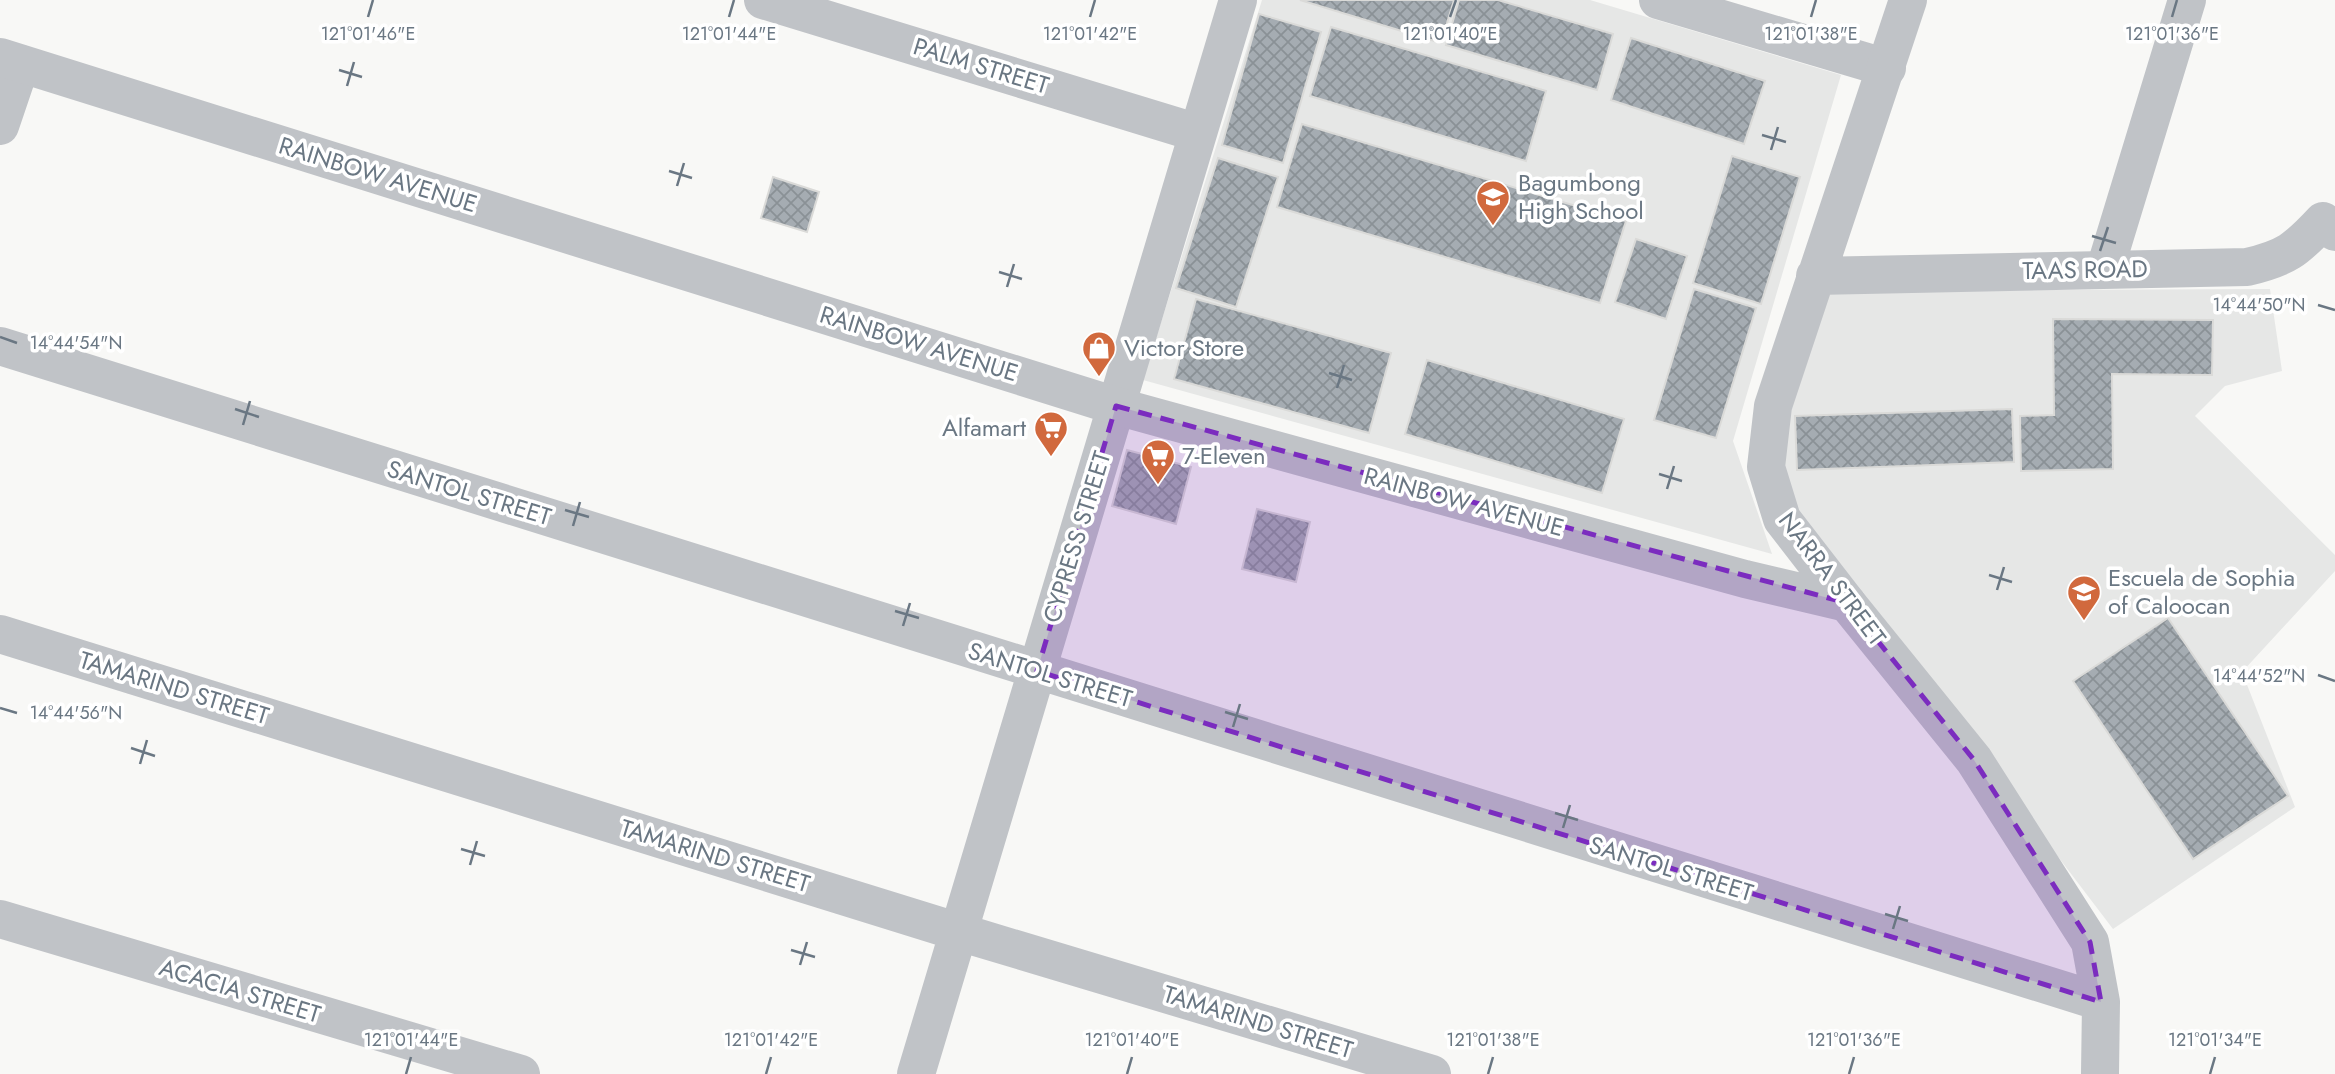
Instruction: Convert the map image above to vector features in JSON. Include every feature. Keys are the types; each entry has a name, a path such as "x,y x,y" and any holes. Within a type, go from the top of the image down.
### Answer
{"street":[{"name":"PALM STREET","path":"763,0 1198,133"},
{"name":"CYPRESS STREET","path":"916,1074 1238,0"},
{"path":"1658,0 1886,68"},
{"name":"NARRA STREET","path":"1908,0 1773,406 1766,467 1782,519 1974,760 2090,942 2101,1002 2100,1074"},
{"path":"2105,269 2188,0"},
{"path":"0,126 10,60"},
{"name":"RAINBOW AVENUE","path":"10,60 1116,406 1745,579 1847,603"},
{"name":"TAAS ROAD","path":"1815,276 2247,267 2277,260 2300,246 2331,220"},
{"name":"SANTOL STREET","path":"0,346 2101,1002"},
{"name":"TAMARIND STREET","path":"0,634 959,932 1432,1074"},
{"name":"ACACIA STREET","path":"0,919 521,1074"}],"highlighted area":[{"path":"1116,406 1847,603 1974,760 2090,942 2101,1002 1037,671"}],"shaded area":[{"name":"Bagumbong High School","path":"1262,0 1590,0 1841,75 1733,441 1772,554 1143,380"},
{"name":"Escuela de Sophia of Caloocan","path":"2270,289 2282,371 2225,386 2195,416 2335,555 2335,571 2242,672 2295,807 2113,929 1800,517 1781,465 1790,410 1826,291"}],"building":[{"path":"1300,0 1454,0 1441,43"},
{"path":"1459,0 1498,0 1613,34 1597,90 1446,45"},
{"path":"1259,14 1321,32 1283,163 1222,145"},
{"path":"1331,27 1546,91 1526,161 1310,96"},
{"path":"1631,38 1765,81 1744,144 1611,100"},
{"path":"1302,124 1626,221 1600,303 1277,207"},
{"path":"1732,156 1800,177 1761,304 1693,283"},
{"path":"1218,158 1278,177 1236,307 1176,288"},
{"path":"773,177 819,192 807,232 761,218"},
{"path":"1636,239 1687,256 1666,319 1615,302"},
{"path":"1694,289 1756,308 1716,438 1654,420"},
{"path":"1196,299 1391,353 1369,433 1174,379"},
{"path":"2053,319 2213,320 2212,375 2112,374 2113,469 2021,471 2020,416 2054,415"},
{"path":"1427,360 1624,419 1602,493 1405,434"},
{"path":"2012,409 2014,462 1797,470 1795,416"},
{"path":"1127,450 1191,467 1176,524 1112,506"},
{"path":"1257,509 1310,522 1296,582 1242,569"},
{"path":"2168,618 2288,796 2193,859 2073,681"}],"place":[{"name":"Bagumbong High School","path":"1493,227"},
{"name":"Victor Store","path":"1099,378"},
{"name":"Alfamart","path":"1051,458"},
{"name":"7-Eleven","path":"1158,486"},
{"name":"Escuela de Sophia of Caloocan","path":"2084,622"}]}
